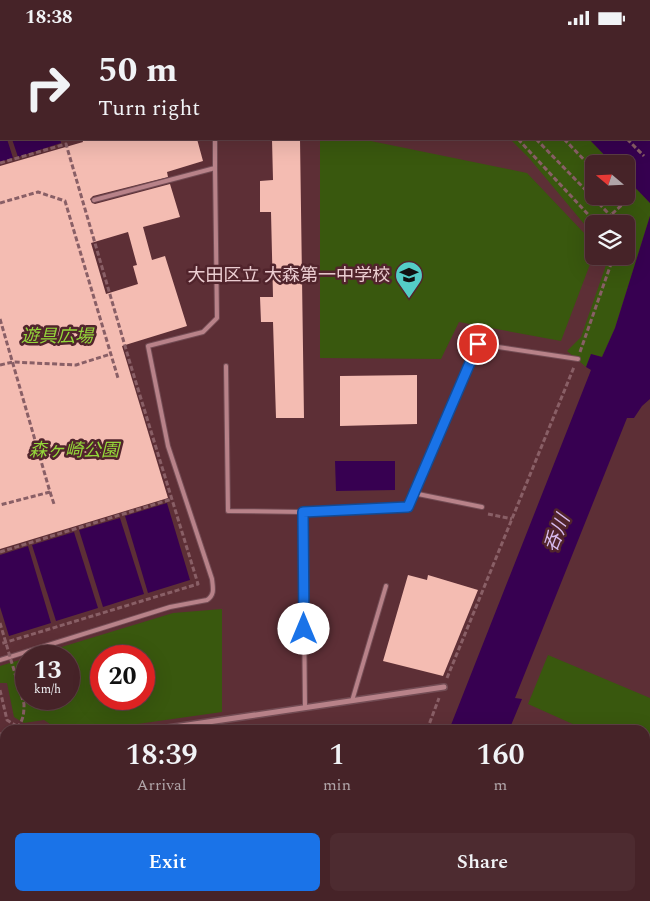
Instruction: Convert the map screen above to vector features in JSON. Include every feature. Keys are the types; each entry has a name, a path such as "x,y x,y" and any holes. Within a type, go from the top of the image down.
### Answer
{"street":[{"path":"198,725 444,687"}],"lane":[{"path":"0,659 170,607 207,600 214,591 212,579 168,446 148,346 203,332 217,319 215,140"},
{"path":"94,200 215,168"},
{"path":"226,366 228,511 303,512 408,507 478,344 578,359"},
{"path":"414,493 482,507"},
{"path":"303,512 304,708"},
{"path":"352,701 386,586"}],"path":[{"path":"519,140 590,215"},
{"path":"537,140 610,215 622,205"},
{"path":"565,140 585,161"},
{"path":"629,140 644,156"},
{"path":"0,163 66,143 130,363 198,584 0,644"},
{"path":"0,203 38,192 65,201 118,378"},
{"path":"429,725 578,359 611,265"},
{"path":"0,319 54,504"},
{"path":"0,365 13,362 76,365 111,354"},
{"path":"0,505 50,492"},
{"path":"0,552 172,499"},
{"path":"482,507 485,513 512,519"},
{"path":"0,623 24,704 24,715 20,725"},
{"path":"0,690 7,720 14,725"}],"green space":[{"path":"320,140 366,140 527,173 585,234 585,265 590,265 561,341 459,322 441,359 320,358"},
{"path":"511,140 590,140 604,155 585,155 585,205 635,205 635,187 650,203 650,216 635,264 635,215 585,215 585,225 529,158"},
{"path":"606,265 635,265 615,328 602,357 591,354 586,367 567,351 581,337"},
{"path":"222,609 222,712 130,725 52,725 44,720 24,723 14,717 7,683 0,683 0,666 15,661 15,710 80,710 80,645 68,645 173,613"},
{"path":"548,655 650,698 650,725 575,725 528,704"}],"water":[{"path":"0,140 7,140 13,158 0,162"},
{"path":"12,140 60,140 61,143 18,157"},
{"path":"590,140 650,140 650,203 635,187 635,155 604,155"},
{"name":"呑川","path":"650,216 650,399 642,406 634,418 627,418 515,698 522,699 511,725 451,725 591,370 586,367 591,354 602,357 615,328"},
{"path":"335,461 395,461 395,490 336,491"},
{"path":"167,503 190,580 148,593 125,516"},
{"path":"120,518 144,594 103,607 79,530"},
{"path":"74,532 98,608 56,621 32,545"},
{"path":"28,546 51,623 9,636 0,607 0,555"}],"building":[{"name":"森ヶ崎公園","path":"82,140 197,140 203,161 167,172 168,177 93,196 90,199 95,204 170,184 180,217 143,227 152,260 165,256 187,326 122,346 168,498 0,549 0,166 83,142","holes":["128,232 137,265 133,266 138,284 106,294 91,243"]},
{"path":"272,140 300,140 304,418 276,418 273,322 261,322 260,297 273,297 271,212 260,212 260,181 273,180"},
{"path":"417,375 417,424 340,426 340,376"},
{"path":"408,575 427,580 428,575 478,590 443,676 383,661"}],"place":[{"name":"大田区立 大森第一中学校","path":"409,299"}],"route":[{"path":"304,629 303,512 408,507 478,344"}],"park label":[{"name":"遊具広場","path":"57,336"}]}
